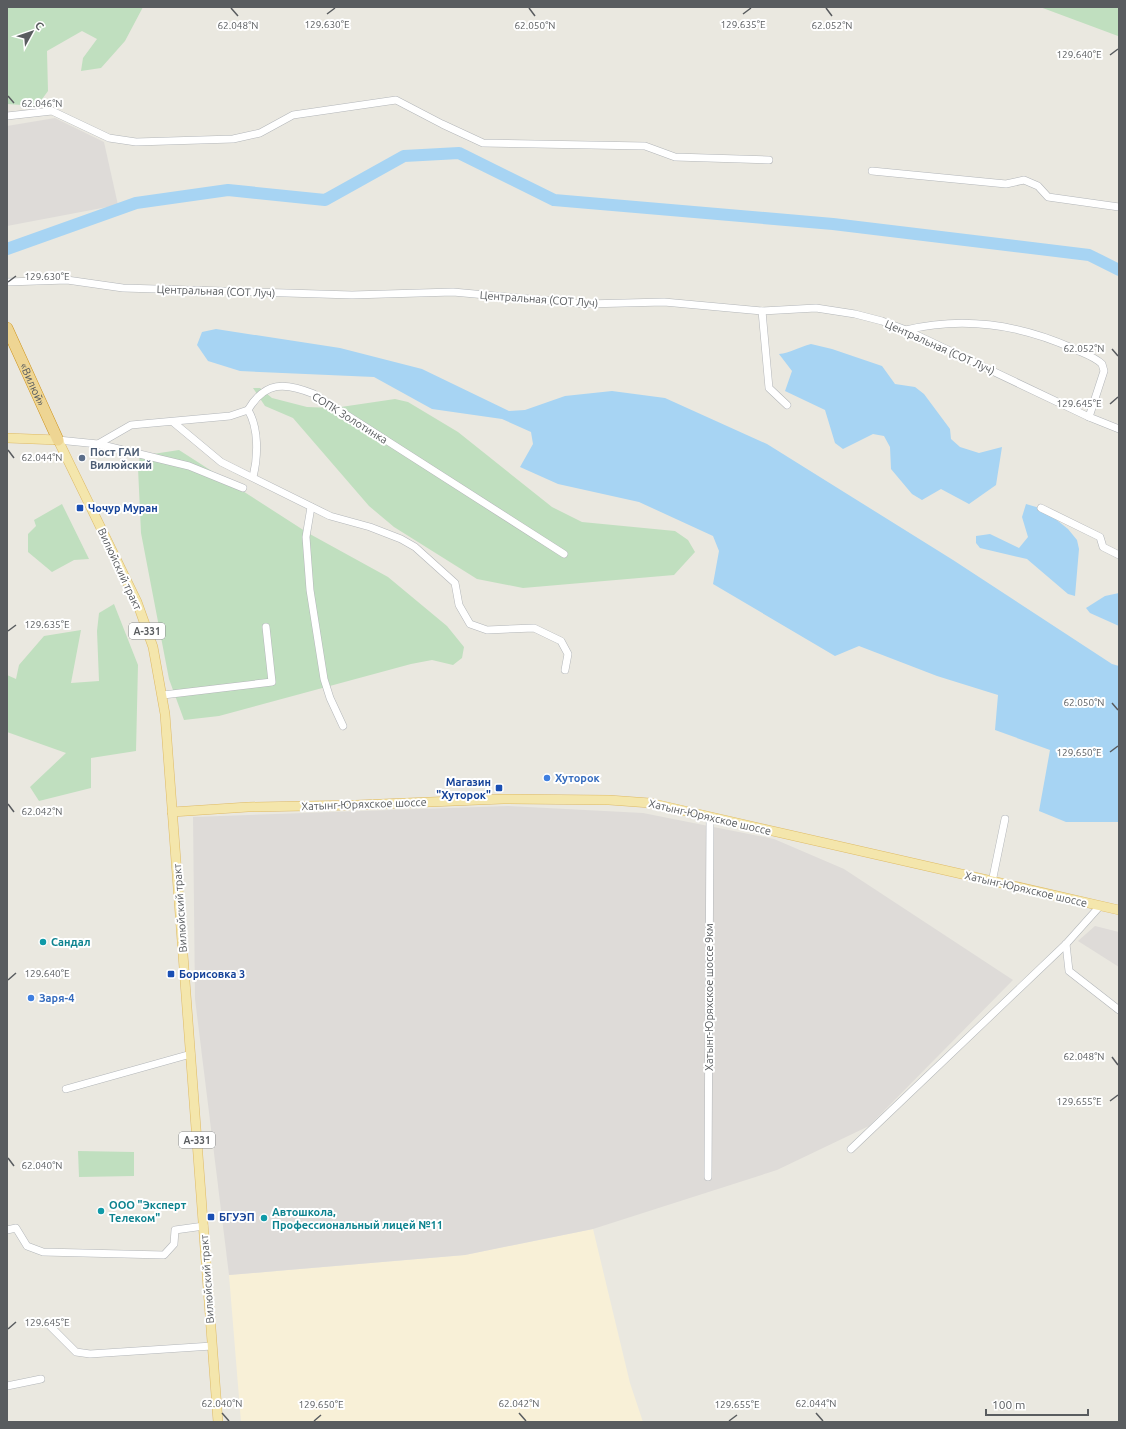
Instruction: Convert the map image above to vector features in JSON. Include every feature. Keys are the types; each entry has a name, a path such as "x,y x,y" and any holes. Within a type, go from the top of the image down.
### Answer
{"highway":[{"name":"«Вилюй»","path":"7,328 58,440"}],"main road":[{"path":"7,438 58,440"},
{"name":"Вилюйский тракт","path":"58,440 137,602 153,647 163,695 218,1422"},
{"name":"Хатынг-Юряхское шоссе","path":"172,812 248,807 356,805 503,799 602,800 650,803 1119,910"}],"street":[{"path":"7,116 52,111 109,138 136,142 233,139 260,133 292,115 396,100 442,124 484,143 645,146 675,157 769,160"},
{"path":"872,171 1006,184 1024,180 1038,186 1048,197 1119,207"},
{"name":"Центральная (СОТ Луч)","path":"7,282 66,280 123,288 352,295 453,292 586,304 664,302 762,311 816,308 834,310 882,321 906,330 1089,417 1119,429"},
{"path":"762,311 769,388 787,405"},
{"path":"906,330 942,323 981,323 1020,330 1060,343 1091,357 1102,364 1104,371 1089,417"},
{"name":"СОПК Золотинка","path":"248,410 255,398 272,387 279,386 304,390 314,394 564,554"},
{"path":"98,444 131,425 230,416 248,410 252,416 257,447 257,463 253,477"},
{"path":"173,422 221,462 330,516 370,527 401,539 415,547 456,583 459,605 470,624 487,630 534,628 562,641 568,654 565,670"},
{"path":"58,440 98,444 190,466 243,488"},
{"path":"311,507 306,537 310,590 324,679 330,698 343,726"},
{"path":"1041,508 1100,537 1103,547 1119,555"},
{"path":"163,695 272,682 266,627"},
{"name":"Хатынг-Юряхское шоссе 9км","path":"708,1177 710,817"},
{"path":"992,882 1005,818"},
{"path":"851,1149 1066,944 1100,906"},
{"path":"1066,944 1070,971 1119,1010"},
{"path":"66,1089 191,1054"},
{"path":"7,1230 16,1228 27,1246 43,1252 164,1255 174,1244 176,1230 204,1226"},
{"path":"50,1326 76,1352 90,1354 212,1346"},
{"path":"7,1386 41,1379"}],"shaded area":[{"path":"55,118 104,142 118,205 7,226 7,126"},
{"path":"508,806 643,813 774,839 844,869 1013,980 869,1126 777,1170 593,1229 465,1255 229,1275 195,999 193,817"},
{"path":"1095,926 1119,932 1119,967 1078,941"},
{"path":"593,1229 630,1383 643,1422 241,1422 229,1275 465,1255"}],"green space":[{"path":"7,7 143,7 125,41 101,68 81,71 83,58 97,39 82,31 47,51 48,91 37,106 7,104"},
{"path":"1040,7 1119,7 1119,36 1118,36"},
{"path":"253,388 260,388 272,398 307,407 334,408 395,399 408,402 458,432 552,507 582,522 675,531 688,540 695,552 674,575 523,588 477,579 394,527 369,506 293,418 265,406"},
{"path":"179,450 308,533 388,577 447,626 464,647 462,658 453,665 432,660 411,664 219,716 184,720 169,679 141,533 138,468 140,456"},
{"path":"62,504 89,559 74,560 52,572 28,552 28,534 36,526 34,520"},
{"path":"114,604 138,665 136,751 91,758 91,788 39,801 30,787 66,753 7,732 7,675 16,679 19,665 44,636 81,630 71,683 99,681 97,631 99,613"},
{"path":"78,1151 134,1152 134,1176 79,1177"}],"water":[{"path":"216,329 340,348 422,369 509,411 525,410 565,396 612,391 665,398 767,444 953,560 1112,664 1119,666 1119,822 1066,822 1039,811 1050,750 995,730 998,695 937,676 859,646 835,656 713,584 719,551 713,536 639,502 558,484 520,467 533,444 531,432 502,419 432,409 374,377 240,371 208,361 197,345 202,332"},
{"path":"811,344 832,349 882,366 895,384 915,387 924,394 950,429 951,439 960,447 979,453 1002,447 996,485 969,504 941,489 922,500 912,494 891,469 890,447 884,436 873,434 843,449 835,443 825,410 785,391 792,371 779,354"},
{"path":"1026,504 1043,509 1068,529 1077,540 1079,549 1075,596 1068,594 1027,559 980,548 976,543 976,536 990,534 1019,548 1028,537 1022,517"},
{"path":"1119,593 1119,626 1090,613 1086,608 1105,596"}],"waterway":[{"path":"7,249 136,203 228,190 325,200 404,156 459,153 554,200 833,224 1089,255 1119,270"}],"place":[{"name":"Пост ГАИ Вилюйский","path":"82,458"},
{"name":"Чочур Муран","path":"80,508"},
{"name":"Хуторок","path":"547,778"},
{"name":"Магазин \"Хуторок\"","path":"499,788"},
{"name":"Сандал","path":"43,942"},
{"name":"Борисовка 3","path":"171,974"},
{"name":"Заря-4","path":"31,998"},
{"name":"ООО \"Эксперт Телеком\"","path":"101,1211"},
{"name":"БГУЭП","path":"211,1217"},
{"name":"Автошкола, Профессиональный лицей №11","path":"264,1218"}]}
